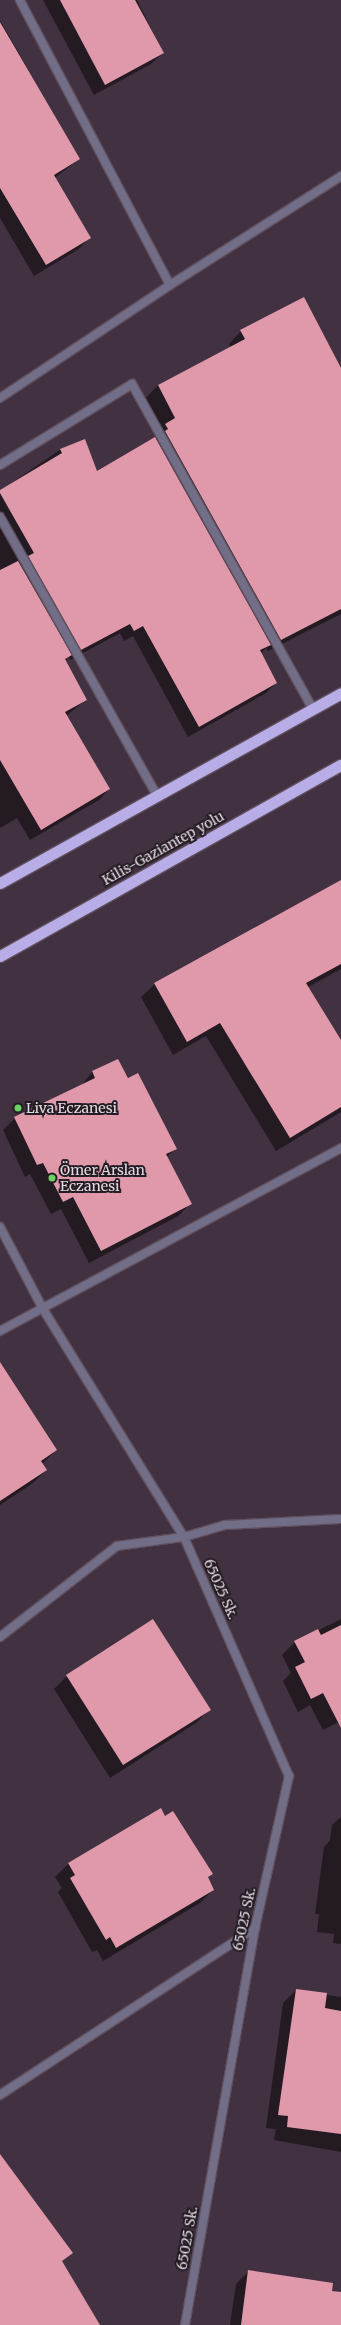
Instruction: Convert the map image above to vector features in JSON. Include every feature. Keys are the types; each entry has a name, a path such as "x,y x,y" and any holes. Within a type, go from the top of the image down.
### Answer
{"highway":[{"path":"0,883 341,693"},
{"name":"Kilis-Gaziantep yolu","path":"0,956 341,765"}],"street":[{"path":"20,0 170,285"},
{"path":"0,398 170,285 341,176"},
{"path":"0,465 132,384 313,709"},
{"path":"0,517 157,796"},
{"path":"0,1331 43,1310 341,1148"},
{"name":"65025 Sk.","path":"0,1227 43,1310 184,1537 289,1776 255,1928 185,2325"},
{"path":"0,1637 117,1546 184,1537 225,1525 341,1519"},
{"path":"0,2095 255,1928"}],"building":[{"path":"60,0 135,0 164,53 105,85"},
{"path":"0,22 80,159 54,175 91,238 46,265 0,188"},
{"path":"304,297 341,368 341,609 281,640 165,431 168,429 165,424 175,418 158,385 245,339 240,330"},
{"path":"155,437 271,645 260,650 277,683 199,727 143,626 134,631 130,624 81,650 28,556 34,553 0,493 0,490 62,453 60,449 85,439 97,471"},
{"path":"18,561 72,655 65,659 87,700 65,712 110,789 41,830 0,760 0,570"},
{"path":"341,880 341,964 306,983 341,1040 341,1107 290,1138 220,1023 187,1042 154,983"},
{"path":"118,1059 128,1078 138,1073 177,1149 166,1154 192,1204 101,1251 73,1197 63,1202 43,1163 37,1165 14,1117 95,1078 92,1071"},
{"path":"0,1362 57,1450 41,1461 47,1470 0,1501"},
{"path":"153,1619 211,1710 123,1765 66,1675"},
{"path":"341,1625 341,1728 323,1693 311,1699 295,1667 305,1662 294,1641 318,1629 321,1635"},
{"path":"161,1808 165,1816 173,1811 213,1874 208,1877 214,1890 116,1948 110,1937 106,1940 70,1878 75,1875 68,1863"},
{"path":"296,1989 327,1993 325,2008 341,2011 341,2134 287,2127 288,2116 278,2115"},
{"path":"0,2154 73,2253 62,2261 100,2325 0,2325"},
{"path":"248,2270 333,2283 332,2291 341,2292 341,2325 241,2325"}],"place":[{"name":"Liva Eczanesi","path":"18,1108"},
{"name":"Ömer Arslan Eczanesi","path":"52,1178"}]}
